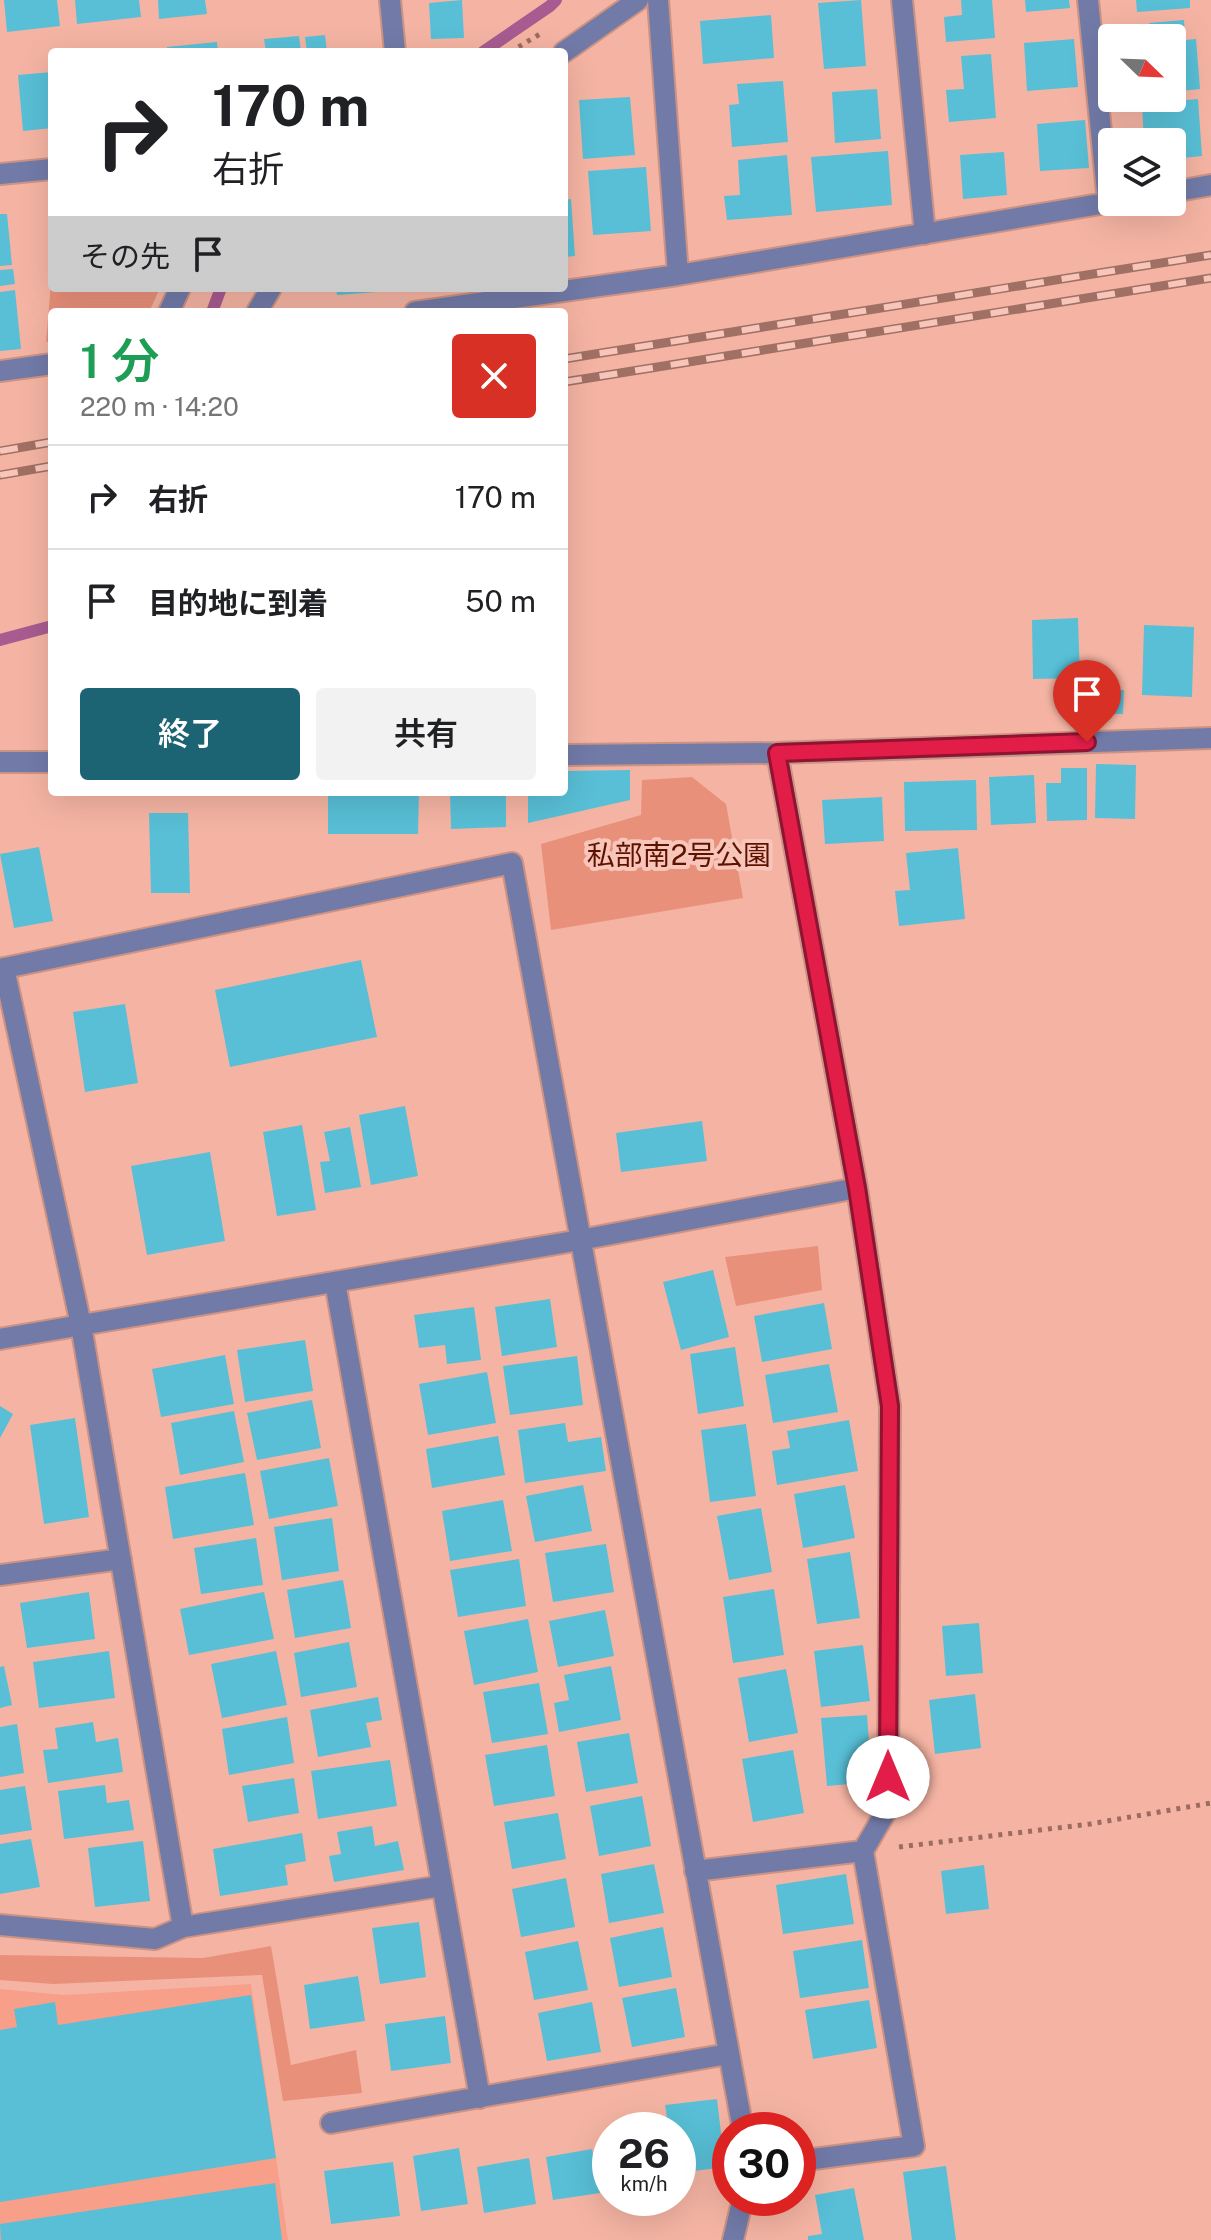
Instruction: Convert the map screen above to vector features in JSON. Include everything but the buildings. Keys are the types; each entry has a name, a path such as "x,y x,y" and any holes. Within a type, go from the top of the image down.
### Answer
{"street":[{"path":"390,0 395,48"},
{"path":"568,49 638,0"},
{"path":"658,0 678,275"},
{"path":"902,0 925,234"},
{"path":"1088,0 1102,128"},
{"path":"0,174 48,169"},
{"path":"1186,189 1211,185"},
{"path":"568,286 678,275 1098,204"},
{"path":"432,308 492,294"},
{"path":"0,371 48,365"},
{"path":"568,755 777,753 1211,738"},
{"path":"777,753 857,1188 890,1406 888,1808 863,1851 914,2146 816,2159"},
{"path":"0,762 48,762"},
{"path":"183,1927 81,1325 2,968 512,863 739,2112"},
{"path":"0,1339 580,1240 857,1188"},
{"path":"335,1282 480,2098"},
{"path":"0,1575 121,1559"},
{"path":"695,1871 863,1851"},
{"path":"0,1925 155,1939 183,1927 441,1886"},
{"path":"331,2123 728,2054"},
{"path":"733,2240 739,2216"}],"path":[{"path":"863,1851 1090,1824 1211,1803"}],"shaded area":[{"path":"251,1984 288,2240 0,2240 0,1989 64,1995"}],"green space":[{"path":"50,292 158,292 151,308 49,308"},
{"name":"私部南2号公園","path":"692,777 726,804 743,898 551,930 541,844 641,815 642,780"},
{"path":"818,1246 822,1290 736,1306 725,1257"},
{"path":"271,1946 291,2065 356,2050 362,2093 283,2101 262,1975 53,1984 0,1980 0,1955 203,1958"}],"waterway":[{"path":"489,48 556,0"},
{"path":"214,308 220,292"},
{"path":"0,640 48,627"}],"railway":[{"path":"568,358 1211,255"},
{"path":"568,381 1211,278"},
{"path":"0,451 48,443"},
{"path":"0,475 48,467"}],"route":[{"path":"888,1777 890,1406 857,1188 777,753 1087,742"}]}
